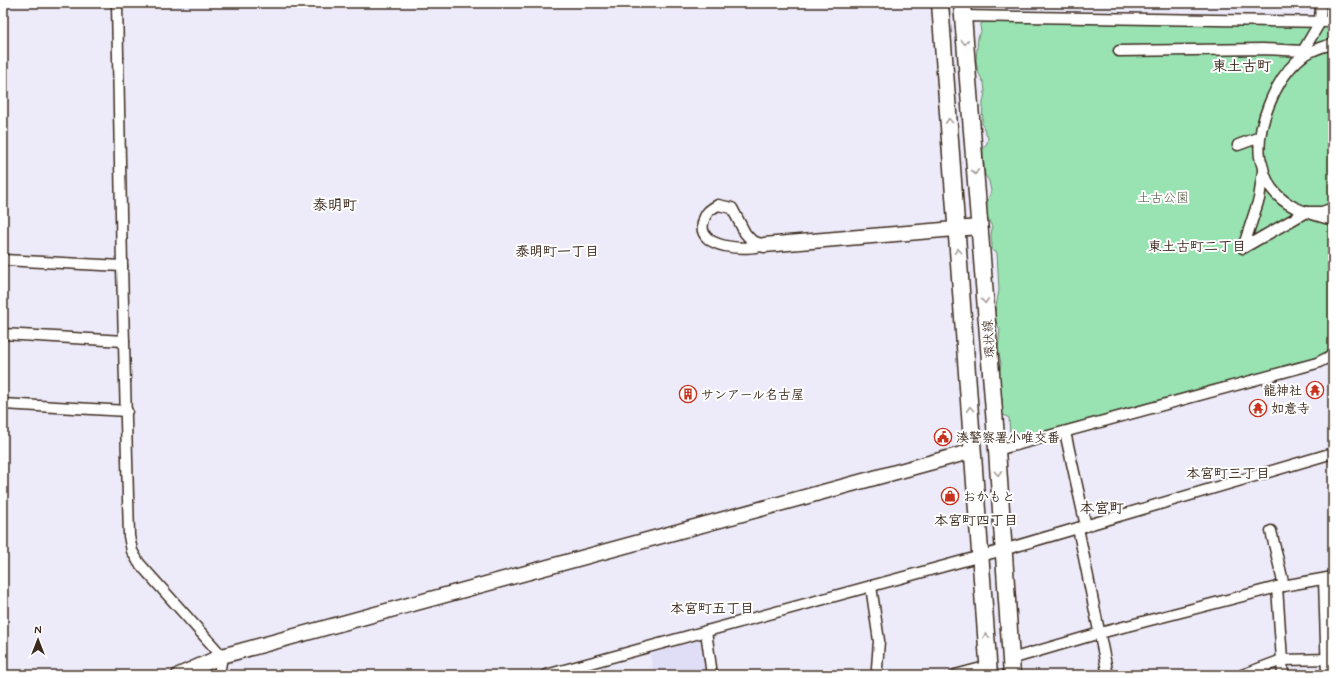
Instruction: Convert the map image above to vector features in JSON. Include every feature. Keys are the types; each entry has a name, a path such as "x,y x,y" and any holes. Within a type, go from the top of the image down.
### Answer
{"main road":[{"name":"環状線","path":"940,3 989,671"},
{"name":"環状線","path":"963,10 997,450 1012,675"}],"street":[{"path":"117,3 129,536 132,551 139,563 222,656"},
{"path":"1321,3 1320,22 1304,53 1284,75 1274,91 1265,114 1260,137 1260,157 1271,189 1294,208 1333,220"},
{"path":"963,10 1231,20 1333,22"},
{"path":"1119,51 1263,49 1304,53 1333,44"},
{"path":"1238,145 1260,137"},
{"path":"1263,169 1259,199 1243,248 1306,212 1322,212 1333,208"},
{"path":"764,245 752,241 745,233 732,208 718,206 710,209 704,216 702,227 705,236 713,242 732,247 756,248 764,245 980,227"},
{"path":"3,260 122,266"},
{"path":"3,334 124,341"},
{"path":"997,450 1317,363 1333,355"},
{"path":"3,404 126,411"},
{"path":"1065,432 1108,675"},
{"path":"180,675 222,656 973,451"},
{"path":"548,675 1003,550 1333,454"},
{"path":"1271,531 1280,586 1283,675"},
{"path":"1011,659 1100,633 1280,586 1329,578 1330,659 1327,675"},
{"path":"872,586 879,641 877,668 878,675"},
{"path":"706,631 712,675"},
{"path":"219,675 222,656"},
{"path":"1242,675 1282,660 1330,659"},
{"path":"955,675 989,671"}],"shaded area":[{"path":"700,640 703,642 707,675 654,675 650,654"}],"green space":[{"name":"土古公園","path":"989,18 1131,21 1138,24 1333,27 1333,348 1319,356 1316,360 1303,363 1301,361 1282,366 1280,370 1220,383 1019,438 1010,436 1009,418 1002,414 1002,399 998,382 1001,364 998,348 1000,330 994,317 999,290 997,253 992,250 992,227 986,214 987,203 991,191 989,181 985,175 983,157 983,149 988,138 982,124 985,92 984,83 978,72 976,61 978,37 981,32 980,25 987,22"}],"place":[{"name":"龍神社","path":"1315,390"},
{"name":"サンアール名古屋","path":"688,394"},
{"name":"如意寺","path":"1258,408"},
{"name":"湊警察署小唯交番","path":"943,437"},
{"name":"おかもと","path":"950,496"}],"district":[{"name":"東土古町","path":"1242,66"},
{"name":"泰明町","path":"335,205"},
{"name":"東土古町二丁目","path":"1197,246"},
{"name":"泰明町一丁目","path":"557,251"},
{"name":"本宮町三丁目","path":"1228,473"},
{"name":"本宮町","path":"1102,508"},
{"name":"本宮町四丁目","path":"976,520"},
{"name":"本宮町五丁目","path":"712,608"}]}
